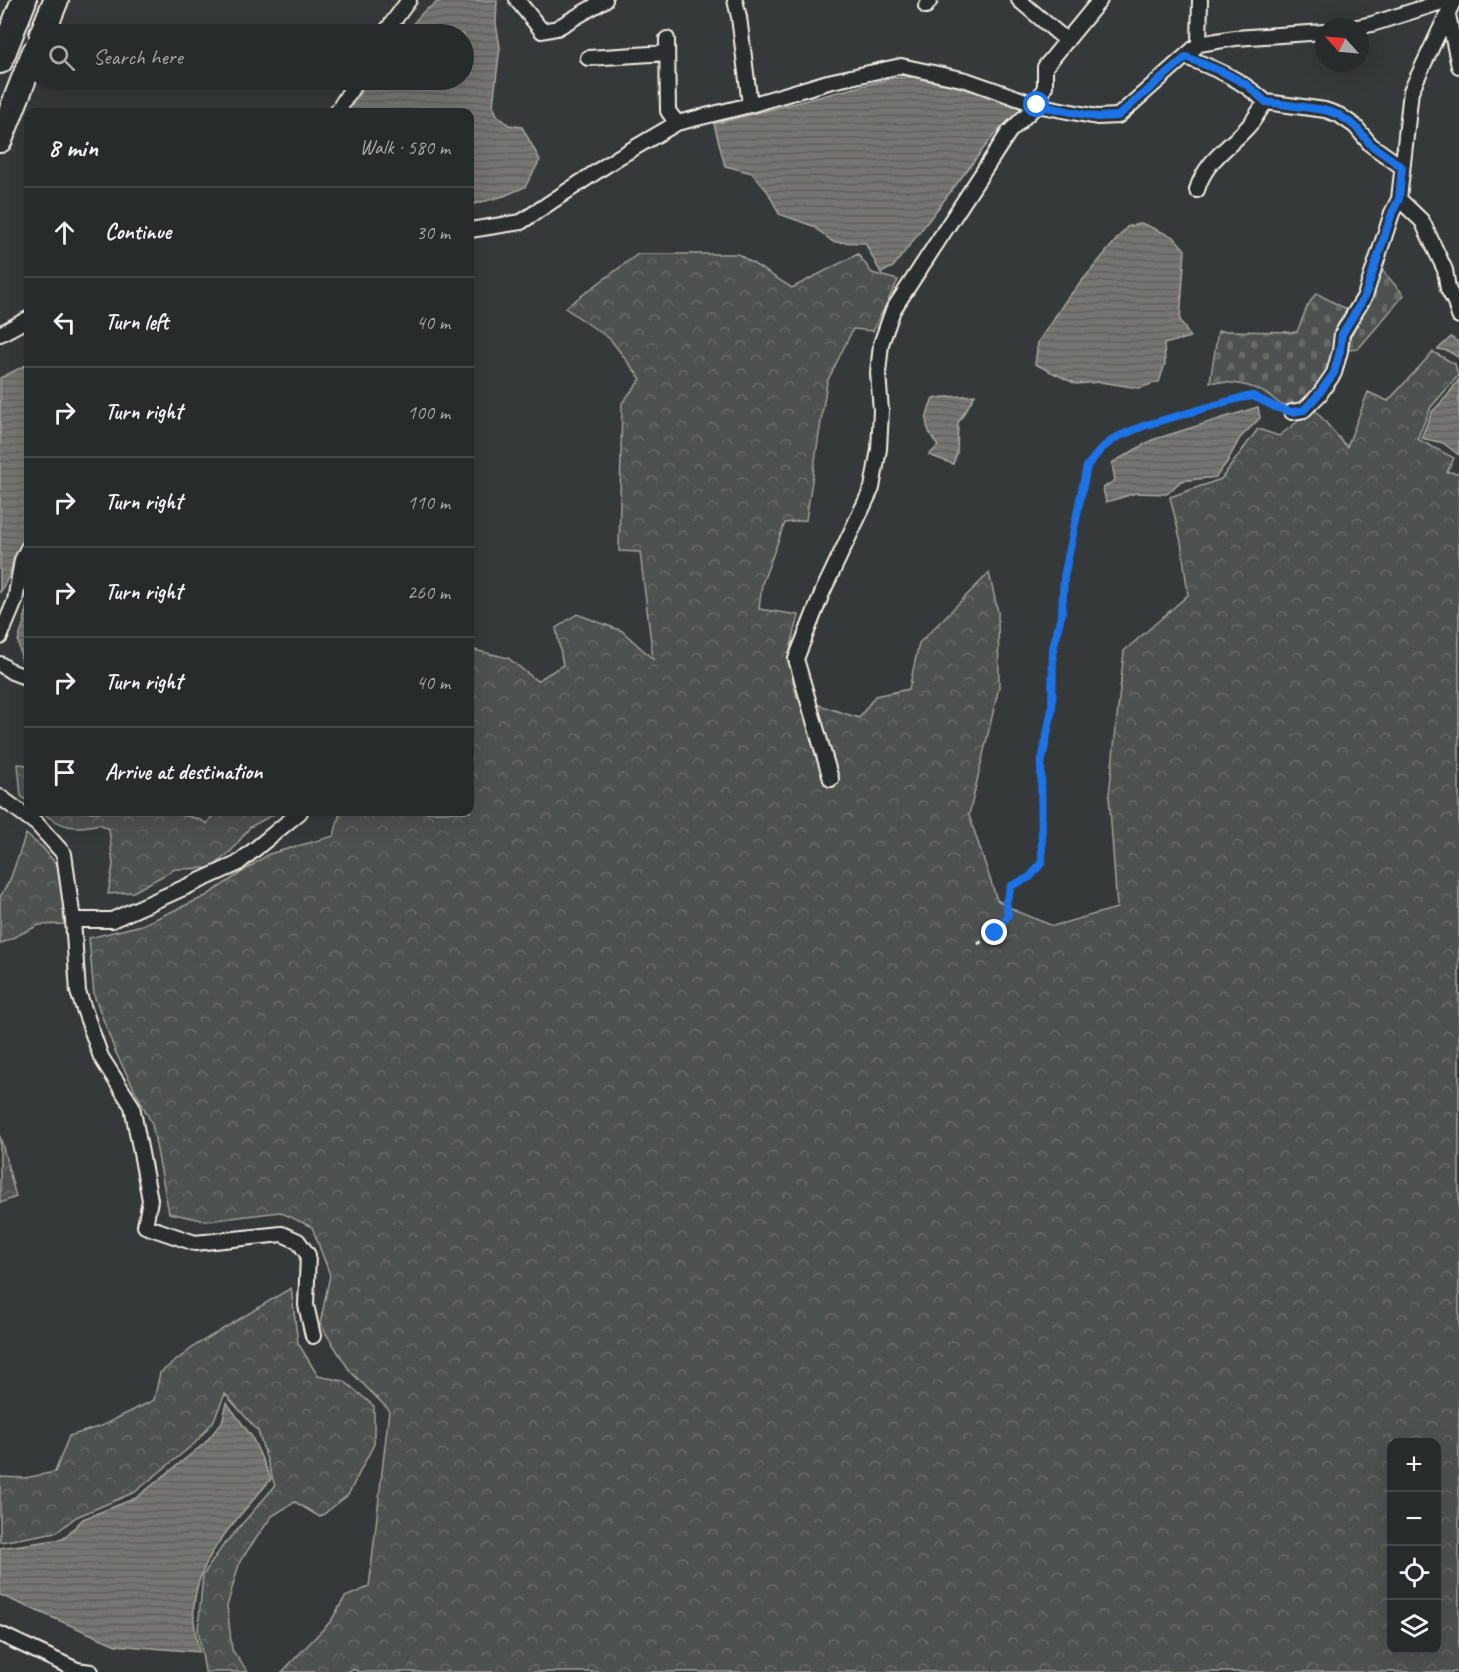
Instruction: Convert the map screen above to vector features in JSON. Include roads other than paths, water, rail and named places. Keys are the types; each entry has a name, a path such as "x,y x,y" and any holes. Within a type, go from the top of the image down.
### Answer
{"highway":[{"path":"0,61 24,0"},
{"path":"46,24 56,0"},
{"path":"0,140 24,79"}],"street":[{"path":"391,24 409,0"},
{"path":"517,0 542,31 557,28 605,0"},
{"path":"735,0 750,105"},
{"path":"1019,0 1067,41"},
{"path":"831,779 796,659 823,591 872,488 879,449 878,373 881,344 892,310 1009,132 1037,105 1045,86 1045,67 1100,0"},
{"path":"1199,44 1200,0"},
{"path":"1369,25 1448,0"},
{"path":"1292,412 1304,410 1334,373 1342,334 1365,296 1392,213 1399,199 1411,92 1454,0"},
{"path":"1448,15 1459,66"},
{"path":"474,229 521,222 617,158 678,123 750,105 828,81 901,66 966,80 1037,105 1097,117 1118,116 1199,44 1235,38 1315,34"},
{"path":"667,39 668,111 678,123"},
{"path":"588,58 667,53"},
{"path":"1186,57 1247,85 1266,102 1325,110 1339,115 1355,126 1371,145 1402,167"},
{"path":"340,108 351,90"},
{"path":"1197,190 1201,176 1207,167 1252,122 1266,102"},
{"path":"1399,199 1422,221 1445,270 1448,289 1459,316"},
{"path":"0,334 24,321"},
{"path":"0,637 15,601 24,556"},
{"path":"0,664 24,676"},
{"path":"0,797 24,815"},
{"path":"26,816 37,824 64,854 73,920 78,992 100,1057 132,1106 150,1200 145,1226 195,1243 282,1234 298,1242 308,1255 306,1305 314,1336"},
{"path":"73,920 112,920 237,864 295,816"},
{"path":"0,1634 77,1670 91,1672"}]}
